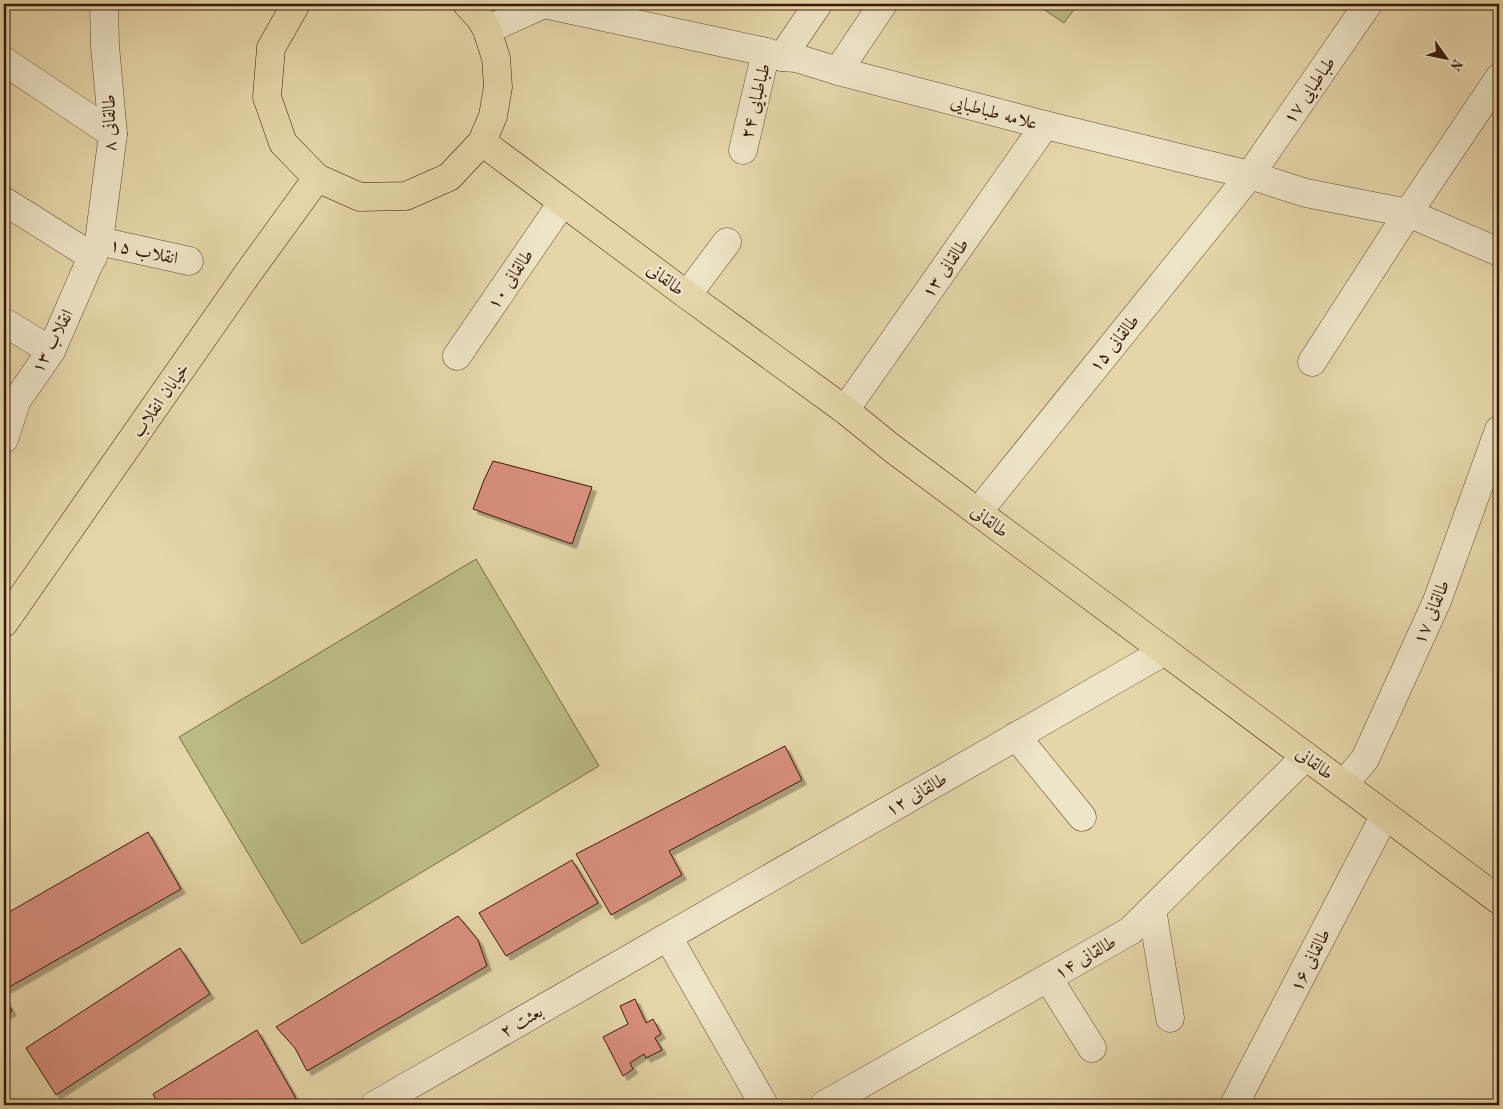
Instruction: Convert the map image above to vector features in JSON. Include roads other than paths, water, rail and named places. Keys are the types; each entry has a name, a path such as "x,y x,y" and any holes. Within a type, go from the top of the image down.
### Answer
{"main road":[{"path":"295,4 271,48 267,97 283,143 317,178 360,196 406,196 449,177 482,142 493,116 498,87 496,58 480,14"},
{"name":"طالقانی","path":"482,142 562,203 845,410 893,449 1499,900"},
{"name":"خیابان انقلاب","path":"4,623 246,276 317,178"}],"street":[{"name":"طالقانی ۸","path":"96,249 113,134 105,46 104,4"},
{"name":"علامه طباطبایی","path":"480,14 544,4 774,55 796,58 838,71 1045,125 1250,175 1306,193 1408,213 1499,252"},
{"path":"774,55 818,4"},
{"path":"838,71 883,4"},
{"name":"طباطبایی ۱۷","path":"1250,175 1368,4"},
{"name":"طباطبایی ۲۴","path":"743,150 774,55"},
{"path":"4,61 113,134"},
{"path":"1312,362 1408,213 1499,78"},
{"name":"طالقانی ۱۳","path":"845,410 1045,125"},
{"name":"طالقانی ۱۵","path":"978,512 1250,175"},
{"path":"4,201 96,249"},
{"name":"طالقانی ۱۰","path":"457,356 562,203"},
{"path":"687,295 727,242"},
{"name":"انقلاب ۱۵","path":"96,249 189,261"},
{"name":"انقلاب ۱۳","path":"4,439 17,400 51,351 96,249"},
{"path":"4,322 51,351"},
{"name":"طالقانی ۱۷","path":"1344,784 1365,759 1437,601 1499,430"},
{"name":"طالقانی ۱۲","path":"668,937 1165,651"},
{"path":"1016,736 1082,817"},
{"name":"طالقانی ۱۴","path":"824,1105 1130,931 1306,756"},
{"name":"طالقانی ۱۶","path":"1234,1105 1385,815"},
{"path":"1152,910 1170,1018"},
{"path":"668,937 764,1105"},
{"name":"بعثت ۲","path":"375,1105 668,937"},
{"path":"1048,978 1092,1048"}]}
